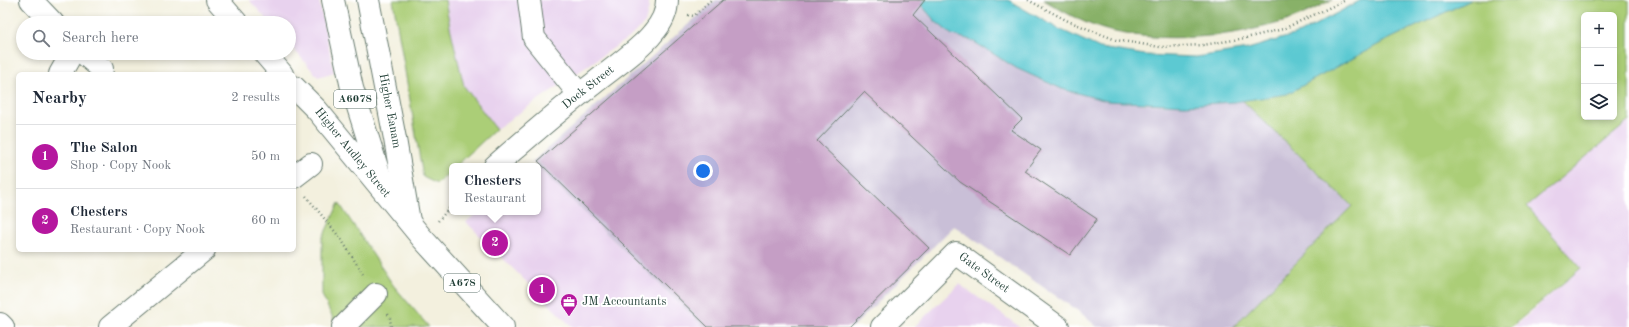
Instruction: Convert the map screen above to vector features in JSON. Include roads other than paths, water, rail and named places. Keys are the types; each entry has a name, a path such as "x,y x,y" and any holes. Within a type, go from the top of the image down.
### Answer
{"main road":[{"path":"31,0 46,16"},
{"path":"217,0 231,16"},
{"name":"Higher Eanam","path":"333,0 352,88 386,196"},
{"name":"Higher Eanam","path":"368,0 409,221"},
{"path":"529,0 534,38 579,94"},
{"name":"Dock Street","path":"498,163 579,94 642,45 653,34 661,20 667,8 667,0"},
{"path":"61,72 68,60"},
{"path":"91,60 102,69"},
{"path":"270,60 280,72"},
{"name":"Higher Audley Street","path":"296,89 317,110 386,196 409,221"},
{"name":"A678","path":"409,221 422,238 503,327"},
{"path":"110,327 202,252"},
{"name":"Gate Street","path":"882,327 956,253 1058,327"},
{"path":"343,327 376,294"},
{"path":"0,324 3,327"}],"water":[{"path":"917,0 1008,0 1057,28 1100,48 1145,55 1196,57 1248,49 1300,33 1361,0 1471,0 1383,42 1287,94 1234,102 1185,105 1107,101 1062,89 1016,68 971,40 952,35 935,21"}],"place":[{"name":"Chesters","path":"495,243"},
{"name":"The Salon","path":"542,290"},
{"name":"JM Accountants","path":"569,317"}]}
